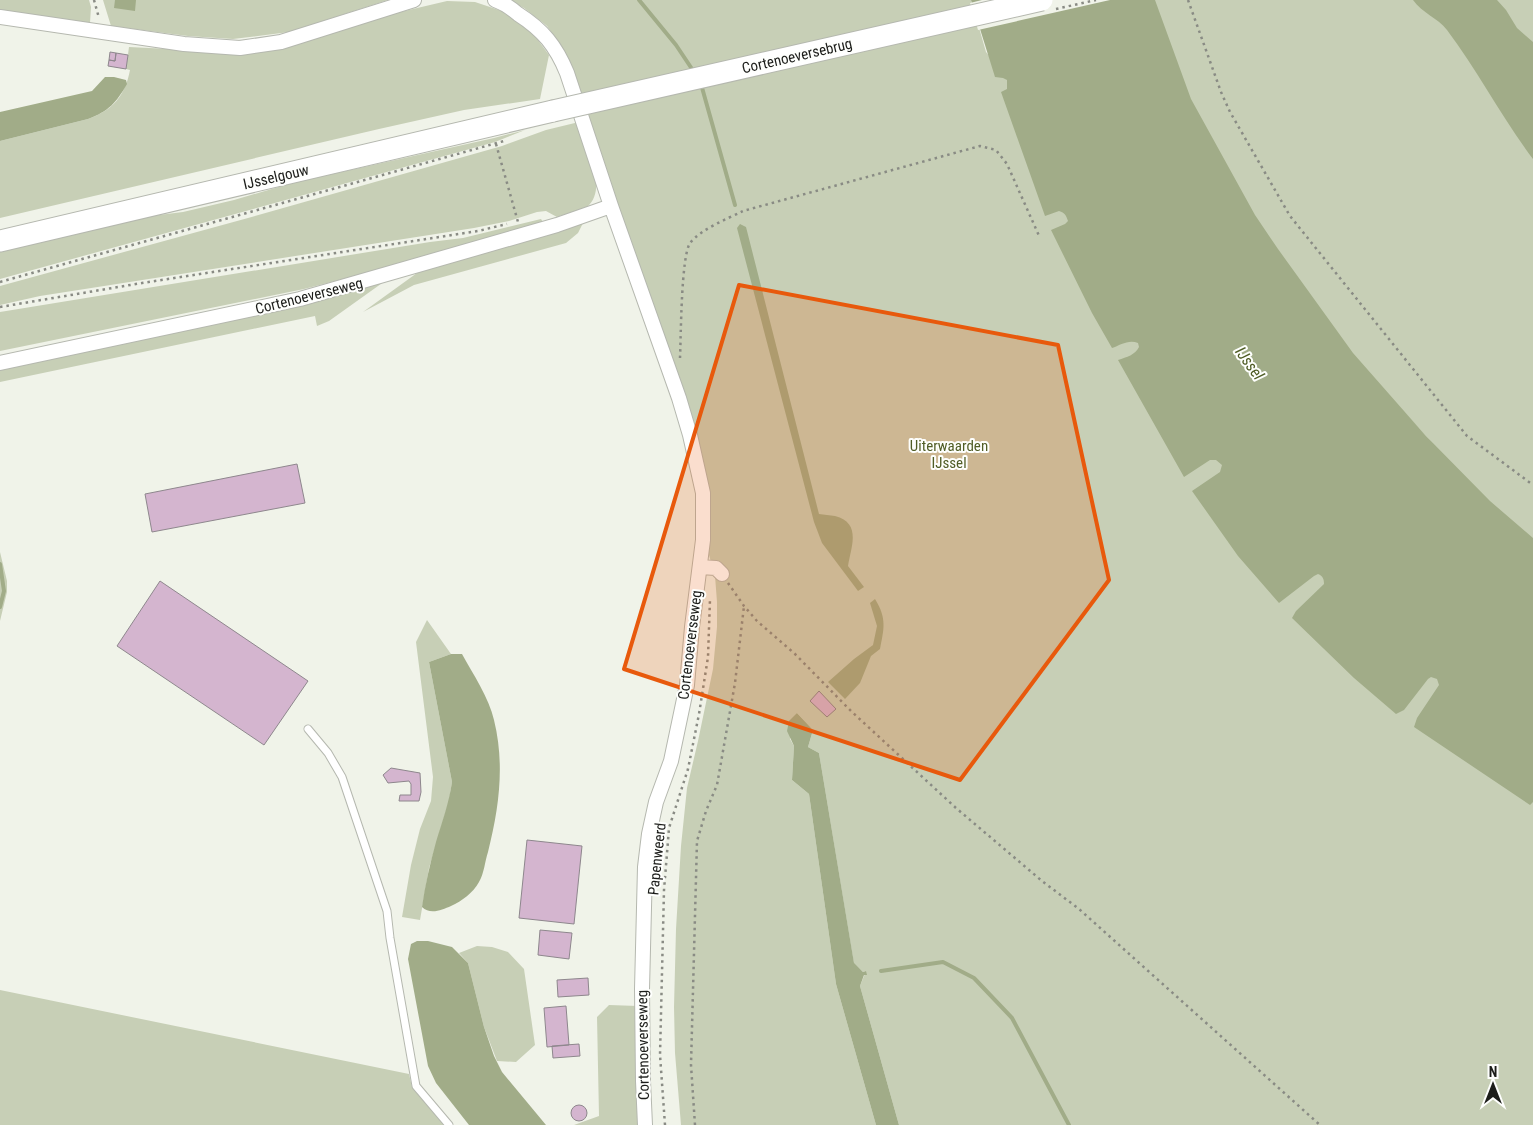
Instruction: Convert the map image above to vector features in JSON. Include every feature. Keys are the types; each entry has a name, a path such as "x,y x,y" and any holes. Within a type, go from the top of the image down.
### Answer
{"main road":[{"name":"Cortenoeversebrug","path":"553,112 1042,0"},
{"name":"IJsselgouw","path":"0,241 553,112"}],"street":[{"path":"0,17 184,44 240,48 302,36 414,0"},
{"name":"Cortenoeverseweg","path":"495,0 534,24 560,55 678,394 690,435 703,493 704,524 692,627 688,685 671,761 656,802 649,834 646,867 642,989 642,1081 645,1125"},
{"name":"Cortenoeverseweg","path":"0,364 300,299 531,233 611,206"},
{"path":"700,567 716,568 722,574"}],"lane":[{"path":"308,729 328,753 342,777 384,903 416,1086 449,1125"}],"path":[{"path":"94,0 103,32"},
{"path":"1188,0 1220,92 1290,216 1467,436 1533,484"},
{"name":"IJsselgouw","path":"0,282 496,144 518,222 478,231 0,307"},
{"path":"679,365 684,267 690,244 707,229 743,211 980,146 996,150 1007,164 1040,238"},
{"path":"722,574 744,606 757,620 812,671 851,711 956,808 1042,881 1079,909 1320,1125"},
{"name":"Papenweerd","path":"665,1125 660,1055 664,890 668,835 688,769 699,714 708,657 711,590 722,574"},
{"path":"696,1125 691,1090 691,1065 697,841 706,810 717,785 735,683 744,606"}],"highlighted area":[{"path":"739,285 1058,345 1109,580 960,780 624,669"}],"green space":[{"path":"0,0 89,0 91,7 90,23 0,10"},
{"path":"103,0 388,0 289,32 233,39 188,36 111,26"},
{"name":"Uiterwaarden IJssel","path":"509,0 971,0 986,52 1533,749 1533,1125 899,1125 860,986 866,971 863,972 854,964 819,753 808,747 813,730 797,713 790,739 794,746 792,780 809,794 836,984 876,1125 681,1125 675,1053 674,1007 681,846 687,788 713,669 717,627 715,576 709,555 706,497 615,196 563,49 547,26 524,8"},
{"path":"1154,0 1533,0 1533,543 1488,504 1351,354 1274,252 1190,99"},
{"path":"447,1 475,2 505,12 532,32 549,55 540,99 464,110 0,218 0,141 88,119 111,106 121,95 128,79 130,70 126,69 129,47 249,53"},
{"path":"579,122 594,166 596,189 593,199 587,207 577,211 557,217 546,211 537,212 509,221 474,228 40,296 0,305 0,286 248,218 502,146 546,130"},
{"path":"525,130 495,142 0,279 0,250 143,217 183,212 234,200 292,183"},
{"path":"541,219 543,222 389,267 304,289 0,351 0,312 463,238"},
{"path":"584,221 578,233 566,243 414,285 363,312 417,273"},
{"path":"385,281 329,321 317,326 315,316 0,382 0,367"},
{"path":"0,552 7,581 7,592 0,621"},
{"path":"427,620 451,654 429,662 452,782 449,801 429,868 420,920 402,917 411,865 420,829 431,801 433,777 416,642"},
{"path":"477,946 492,947 508,952 524,969 535,1045 516,1062 497,1061 484,1027 468,963 459,953"},
{"path":"0,990 409,1074 412,1087 444,1125 0,1125"},
{"path":"609,1005 638,1006 636,1088 639,1125 574,1125 599,1116 597,1017"}],"water":[{"path":"115,0 136,0 135,11 114,8"},
{"name":"IJssel","path":"971,0 1155,0 1191,99 1255,215 1278,249 1353,353 1426,436 1490,501 1533,538 1533,802 1530,805 1414,727 1417,718 1439,685 1437,679 1431,677 1428,679 1404,710 1396,714 1354,678 1292,618 1296,611 1324,584 1322,577 1318,574 1314,576 1279,603 1238,556 1192,491 1220,472 1222,465 1216,460 1210,460 1184,477 1118,360 1135,352 1139,347 1138,343 1128,342 1112,348 1092,313 1051,230 1068,221 1064,213 1059,211 1045,216 1001,92 1007,89 1007,80 995,77"},
{"path":"1413,0 1497,0 1506,10 1517,28 1533,42 1533,159 1447,30"},
{"path":"105,77 126,80 127,84 115,101 101,113 88,119 0,141 0,112 92,91"},
{"path":"740,224 746,227 819,514 835,516 849,524 853,536 848,566 864,587 858,591 822,543 814,522 737,228"},
{"path":"875,599 884,623 880,649 871,656 860,683 845,699 828,682 873,645 877,626 870,603"},
{"path":"451,654 462,654 492,712 499,753 498,803 492,836 481,879 477,886 459,902 444,909 429,911 422,907 423,899 452,782 429,662"},
{"path":"797,713 813,730 808,747 819,753 854,963 863,972 866,971 867,975 864,975 860,986 899,1125 876,1125 836,984 809,794 792,780 794,746 787,731 789,721"},
{"path":"417,941 428,941 452,947 468,963 484,1027 494,1056 502,1072 546,1125 469,1125 436,1083 428,1066 408,959 411,944"}],"pier":[{"path":"982,0 1110,0 978,30 970,3"}],"building":[{"path":"110,52 116,53 115,61 109,60"},
{"path":"116,53 128,55 126,69 108,66 109,60 115,61"},
{"path":"297,464 305,503 152,532 145,494"},
{"path":"160,581 308,681 264,745 117,646"},
{"path":"819,691 836,709 827,717 810,701"},
{"path":"391,768 420,773 421,792 419,801 399,801 400,795 411,795 411,784 409,781 388,783 383,775"},
{"path":"527,840 582,846 574,924 519,918"},
{"path":"540,930 572,933 569,959 538,955"},
{"path":"588,978 589,995 558,997 557,980"},
{"path":"566,1006 569,1045 547,1047 544,1008"},
{"path":"579,1044 580,1056 553,1058 552,1046"},
{"path":"579,1105 585,1107 587,1113 585,1119 579,1121 573,1119 571,1113 573,1107"}],"waterway":[{"path":"639,0 676,45 694,72"},
{"path":"701,84 735,205"},
{"path":"0,564 4,591 0,607"},
{"path":"881,971 943,962 974,978 1012,1018 1069,1125"}]}
